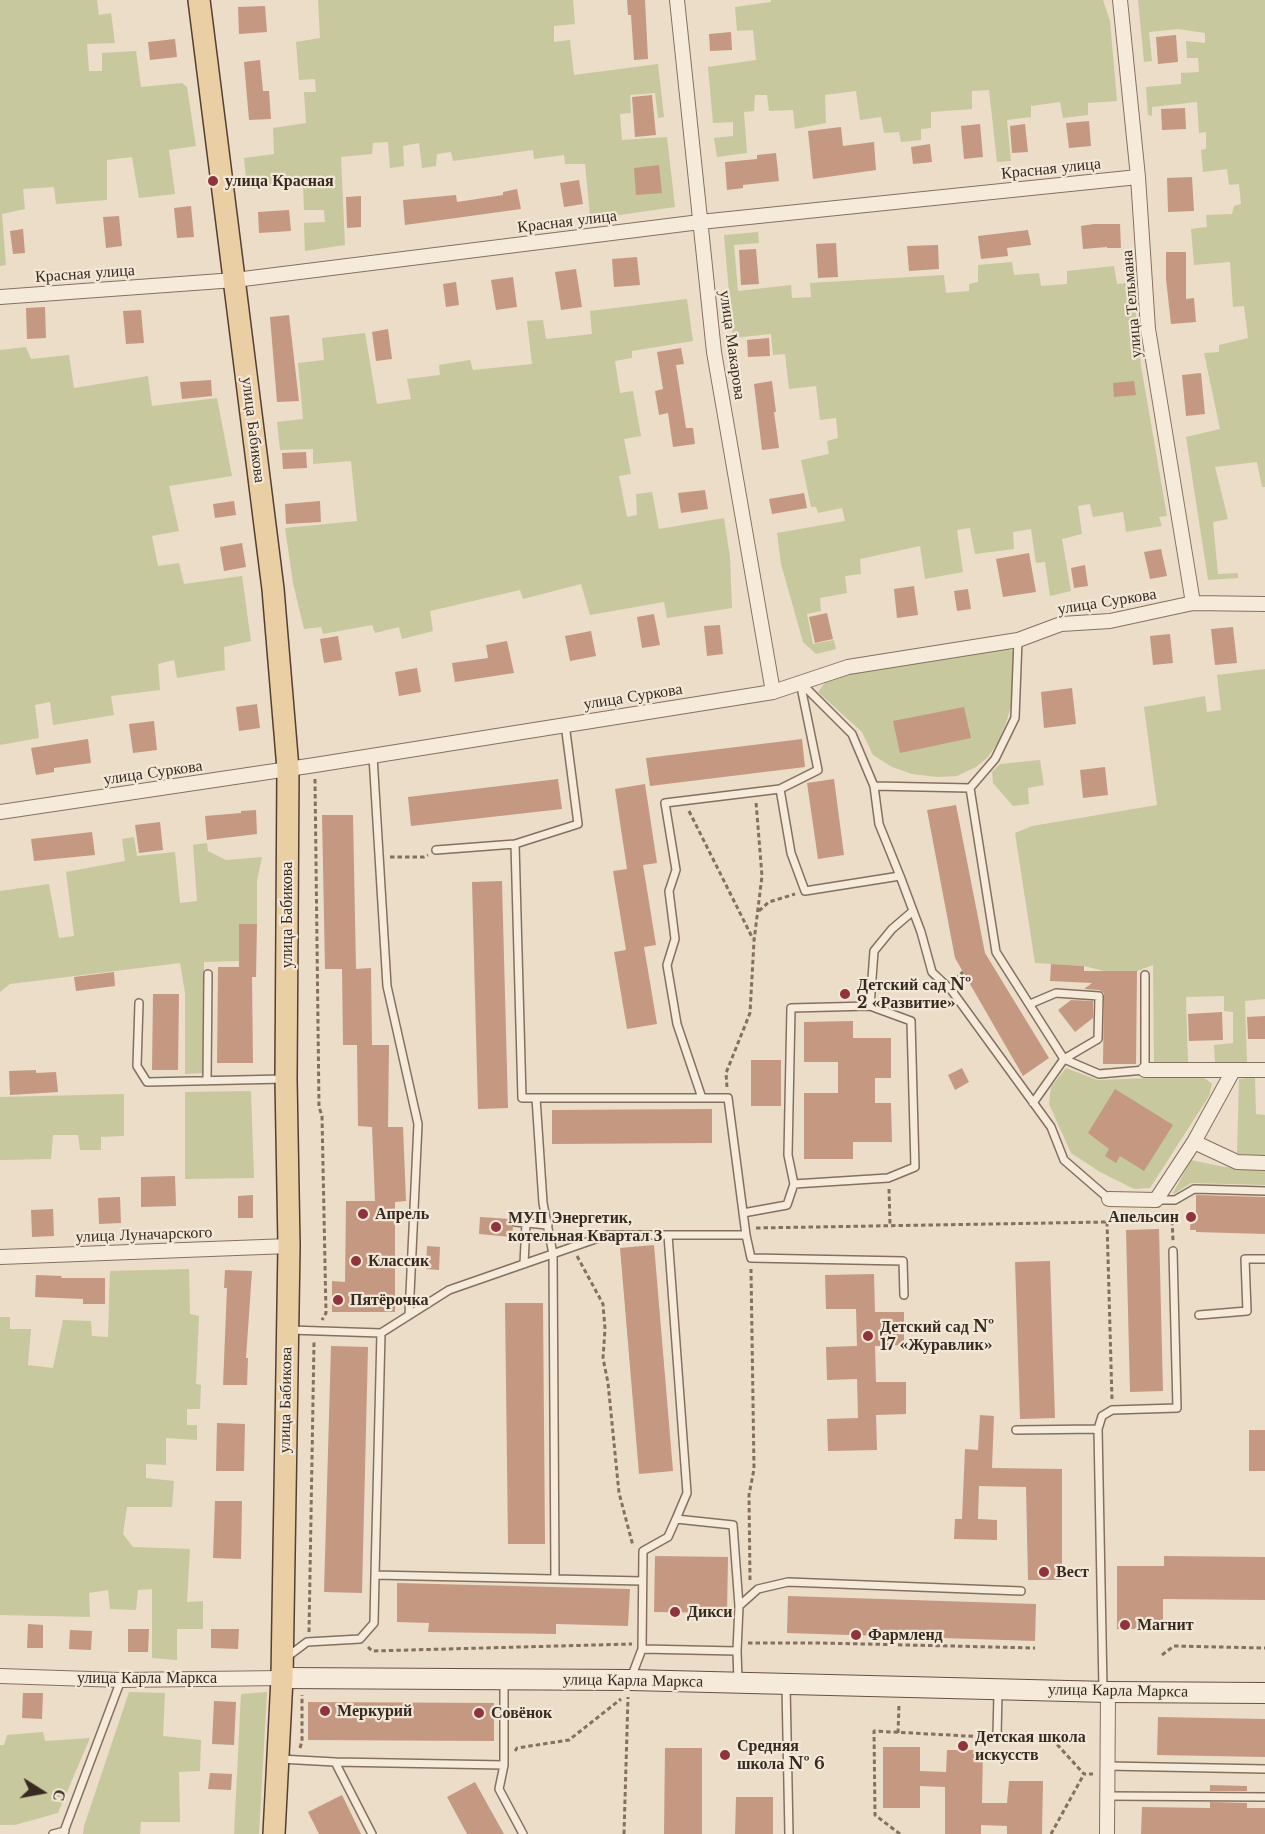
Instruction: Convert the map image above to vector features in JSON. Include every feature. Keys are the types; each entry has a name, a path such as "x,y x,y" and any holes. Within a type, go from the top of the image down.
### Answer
{"main road":[{"name":"улица Бабикова","path":"200,0 273,589 288,769 287,1759 274,1834"}],"street":[{"name":"улица Макарова","path":"677,0 714,352 773,692"},
{"name":"улица Тельмана","path":"1120,0 1138,177 1148,328 1193,603"},
{"name":"Красная улица","path":"0,297 234,280 700,222 1138,177"},
{"name":"улица Суркова","path":"0,812 373,756 773,692 848,667 1018,640 1061,624 1110,621 1193,603 1265,604"},
{"path":"1145,1070 1265,1071"},
{"path":"1109,1199 1156,1200 1194,1142 1233,1071"},
{"path":"1194,1142 1237,1162 1265,1163"},
{"name":"улица Луначарского","path":"0,1257 289,1246"},
{"name":"улица Карла Маркса","path":"0,1676 121,1680 288,1672 1106,1692 1265,1693"},
{"path":"1106,1692 1107,1834"}],"lane":[{"path":"1018,640 1015,718 995,759 970,788 996,952 1064,1059 1099,1074 1145,1070 1145,975"},
{"path":"800,682 852,734 874,786 879,824 913,911 932,972 952,992 1051,1127 1064,1160 1109,1199"},
{"path":"702,1098 677,1024 667,965 675,939 669,891 676,870 665,803 780,789 818,770 800,682"},
{"path":"436,850 516,844 578,824 566,724"},
{"path":"373,756 387,986 418,1124 409,1315"},
{"path":"874,786 970,788"},
{"path":"780,789 791,853 805,891 900,876"},
{"path":"516,844 522,1098 728,1098 751,1258 903,1261 904,1295"},
{"path":"870,1006 874,951 892,929 913,911"},
{"path":"207,1081 208,974"},
{"path":"1030,1004 1056,993 1099,996 1098,1039 1064,1059 1033,1103"},
{"path":"138,1003 137,1066 147,1082 286,1079"},
{"path":"743,1214 787,1205 794,1184 788,1155 791,1008 870,1006 911,1021 915,1167 888,1179 794,1184"},
{"path":"536,1098 543,1203 554,1254 555,1578"},
{"path":"1156,1200 1175,1200 1194,1189 1265,1191"},
{"path":"515,1222 548,1225"},
{"path":"524,1264 526,1223"},
{"path":"287,1330 381,1333 449,1290 607,1235 746,1235"},
{"path":"630,1680 642,1646 642,1551 668,1537 687,1492 668,1235"},
{"path":"1106,1692 1098,1429 1102,1416 1112,1410 1177,1408 1173,1251"},
{"path":"1199,1315 1247,1311 1245,1259 1265,1259"},
{"path":"288,1672 307,1641 360,1640 374,1623 381,1333"},
{"path":"1016,1430 1098,1429"},
{"path":"676,1519 733,1525 739,1606 738,1683"},
{"path":"375,1575 642,1581"},
{"path":"739,1606 758,1589 788,1582 1021,1591"},
{"path":"642,1646 737,1647"},
{"path":"504,1679 504,1765 499,1790 523,1834"},
{"path":"53,1834 64,1832 121,1680"},
{"path":"786,1684 789,1834"},
{"path":"997,1737 998,1689"},
{"path":"287,1759 504,1765"},
{"path":"335,1762 372,1834"},
{"path":"1107,1767 1265,1769"},
{"path":"1107,1796 1265,1797"}],"path":[{"path":"307,1641 310,1624 314,1331 326,1313 322,1116 319,1095 315,765"},
{"path":"728,1098 726,1073 750,1013 754,941 762,876 756,792"},
{"path":"685,802 754,941"},
{"path":"400,857 424,857"},
{"path":"757,912 769,902 805,891"},
{"path":"888,1179 890,1226"},
{"path":"758,1228 1107,1222 1110,1219 1172,1218 1173,1251"},
{"path":"1107,1222 1112,1410"},
{"path":"572,1247 603,1304 605,1329 603,1358 608,1383 619,1492 634,1547 642,1551"},
{"path":"750,1595 749,1495 754,1469 751,1275"},
{"path":"360,1640 372,1651 642,1646"},
{"path":"737,1647 822,1643 1035,1648"},
{"path":"1162,1655 1174,1646 1265,1648"},
{"path":"287,1759 302,1741 288,1672"},
{"path":"504,1765 517,1748 569,1740 611,1705 628,1695 624,1834"},
{"path":"898,1732 899,1702"},
{"path":"900,1834 875,1815 874,1731 1052,1738 1084,1774 1052,1834"}],"green space":[{"path":"0,0 97,0 99,15 111,13 115,43 87,44 89,71 102,71 102,53 136,51 141,87 182,83 187,87 196,146 169,150 175,194 139,198 132,157 107,160 107,200 56,204 54,187 23,189 25,209 2,214 6,265 0,266"},
{"path":"318,0 573,0 575,24 554,26 554,42 570,40 574,75 658,64 664,117 658,118 655,93 630,95 631,113 620,114 622,140 667,137 675,207 592,219 585,164 565,164 564,155 534,159 533,150 453,161 451,152 437,154 436,166 422,168 419,143 403,146 404,166 390,168 388,142 373,143 372,154 341,157 345,245 305,251 304,223 325,222 324,210 304,210 303,185 247,189 244,158 274,154 273,128 306,123 304,92 316,92 315,79 299,80 296,42 320,38"},
{"path":"771,0 1103,0 1110,21 1117,101 1088,103 1088,115 1063,118 1060,102 1031,106 1031,117 1007,120 1011,161 997,162 989,90 972,91 972,109 931,112 931,128 921,129 921,140 901,142 899,132 884,133 881,117 860,120 856,91 825,95 826,123 795,129 793,110 769,111 767,95 755,95 754,111 744,112 747,153 717,157 714,138 733,136 733,122 713,123 708,67 756,60 753,30 737,31 735,7 771,2"},
{"path":"1138,0 1265,0 1265,487 1262,487 1257,462 1215,467 1228,519 1213,522 1218,574 1238,573 1238,578 1208,580 1186,437 1220,429 1204,353 1219,352 1219,345 1248,338 1244,306 1233,307 1230,262 1194,265 1191,229 1207,227 1206,215 1232,214 1234,206 1241,204 1239,184 1229,185 1227,169 1203,172 1201,150 1206,149 1206,132 1199,133 1197,102 1152,107 1152,116 1148,115 1146,87 1181,84 1181,73 1199,72 1198,58 1187,58 1186,41 1205,43 1205,33 1178,29 1149,32 1152,61 1144,62"},
{"path":"758,232 759,243 734,245 738,291 791,285 792,298 811,297 810,283 944,275 946,293 969,291 969,284 978,282 978,265 1012,262 1014,275 1039,273 1041,286 1067,284 1067,271 1114,266 1117,284 1133,282 1141,366 1167,516 1159,517 1162,526 1126,532 1123,512 1093,517 1090,504 1078,506 1082,534 1062,539 1071,591 1050,596 1045,562 1036,563 1031,529 1013,532 1014,549 975,554 970,528 957,530 963,572 925,579 920,546 860,559 861,574 845,576 847,593 820,598 821,611 807,614 813,644 834,640 836,649 816,654 803,642 781,564 777,533 845,521 842,508 818,513 816,507 811,507 801,460 829,454 827,441 838,438 836,418 820,420 816,386 789,389 785,354 773,355 771,334 733,338 724,235"},
{"path":"687,299 693,341 632,351 632,358 615,361 620,393 633,391 641,436 624,439 631,474 619,476 627,517 637,515 636,494 652,492 659,529 724,518 730,557 732,608 667,618 664,602 590,615 581,584 523,599 520,590 430,611 433,631 402,639 399,627 375,633 372,625 323,634 321,627 304,629 293,583 285,528 357,521 351,461 313,464 313,449 280,450 277,422 303,419 298,363 324,360 322,338 365,333 377,404 411,399 407,379 440,375 439,365 470,360 473,370 532,364 527,321 543,320 546,339 592,334 590,311"},
{"path":"26,347 31,359 69,355 74,388 148,376 152,406 217,398 232,476 169,486 179,531 152,536 158,566 179,563 184,584 242,576 251,641 224,647 225,670 177,678 174,660 158,664 160,690 111,696 114,715 53,725 50,702 35,705 39,738 0,745 0,350"},
{"path":"1008,646 1014,653 1011,706 1006,723 998,742 988,757 976,767 957,776 937,777 912,774 892,767 873,755 862,732 818,692 827,680 845,674"},
{"path":"1265,669 1265,999 1245,1001 1247,1063 1215,1062 1214,1045 1233,1043 1233,1012 1224,1011 1224,996 1186,997 1188,1062 1154,1063 1153,965 1137,971 1104,971 1084,966 1035,963 1015,833 1032,826 1157,805 1144,707 1205,696 1207,712 1221,710 1217,675"},
{"path":"1040,760 1044,785 1028,788 1029,804 1013,806 993,783 992,772 1000,764"},
{"path":"134,837 137,856 175,852 180,903 197,901 193,845 207,843 208,851 226,860 262,857 257,881 257,924 239,924 239,961 204,962 204,1073 185,1074 185,993 180,963 10,984 0,992 0,891 49,884 59,938 74,936 66,872 125,861 122,839"},
{"path":"1066,1068 1098,1080 1202,1076 1212,1084 1209,1096 1150,1188 1134,1189 1100,1172 1071,1153 1049,1104 1051,1087"},
{"path":"1255,1077 1256,1114 1265,1115 1265,1156 1237,1154 1239,1079"},
{"path":"251,1091 254,1178 185,1179 185,1092"},
{"path":"124,1094 124,1136 101,1137 101,1150 80,1150 78,1135 53,1135 51,1159 0,1160 0,1097"},
{"path":"1191,1160 1224,1167 1265,1169 1265,1185 1191,1183 1172,1195"},
{"path":"189,1269 190,1314 199,1316 196,1384 201,1385 200,1409 187,1409 187,1425 197,1425 197,1440 166,1438 166,1465 146,1464 146,1478 174,1481 172,1507 127,1507 123,1534 133,1547 190,1549 187,1602 203,1601 203,1629 177,1629 177,1660 152,1658 152,1589 138,1590 136,1610 110,1609 108,1590 89,1593 90,1617 0,1615 0,1317 10,1317 10,1329 31,1329 28,1365 53,1368 63,1320 91,1321 92,1336 108,1337 110,1271"},
{"path":"129,1692 165,1693 163,1736 201,1740 200,1771 179,1772 180,1822 141,1822 140,1834 83,1834 84,1826"},
{"path":"267,1692 259,1834 234,1834 241,1694"},
{"path":"43,1732 45,1741 90,1738 58,1813 15,1825 0,1825 0,1745 4,1745 7,1735"}],"building":[{"path":"627,0 645,0 648,59 634,60 631,15 628,15"},
{"path":"265,6 267,32 239,34 238,7"},
{"path":"731,32 732,50 710,51 709,34"},
{"path":"1176,35 1178,62 1158,64 1156,37"},
{"path":"175,39 177,57 150,60 148,42"},
{"path":"260,60 263,91 269,91 271,119 249,120 244,62"},
{"path":"652,95 656,135 635,137 632,97"},
{"path":"1185,108 1186,129 1162,130 1161,109"},
{"path":"1089,121 1091,146 1069,148 1066,123"},
{"path":"980,124 983,157 964,159 961,126"},
{"path":"1025,124 1028,152 1012,153 1010,126"},
{"path":"841,127 843,146 874,142 876,170 813,179 808,131"},
{"path":"930,144 932,162 913,164 911,147"},
{"path":"776,153 779,181 743,185 743,188 727,190 725,162 757,159 757,155"},
{"path":"659,165 662,193 636,195 634,168"},
{"path":"1192,177 1194,211 1168,212 1167,178"},
{"path":"579,180 583,204 564,207 560,183"},
{"path":"517,189 521,209 405,225 403,200 456,195 457,202 503,195 503,192"},
{"path":"361,196 361,227 347,228 346,197"},
{"path":"191,206 194,237 177,238 174,208"},
{"path":"289,210 291,231 259,233 258,212"},
{"path":"119,216 122,246 106,248 103,217"},
{"path":"1120,224 1121,248 1083,249 1081,226"},
{"path":"23,229 25,253 13,254 10,231"},
{"path":"1028,230 1031,245 1007,248 1008,256 981,259 978,236"},
{"path":"836,243 838,277 818,278 816,244"},
{"path":"938,245 939,269 909,271 907,246"},
{"path":"756,249 759,284 741,285 739,250"},
{"path":"1166,252 1186,252 1186,299 1194,298 1196,322 1171,324 1166,279"},
{"path":"637,257 640,285 614,287 612,259"},
{"path":"576,269 582,307 561,310 555,272"},
{"path":"513,277 517,307 496,310 491,280"},
{"path":"456,282 459,305 446,307 443,284"},
{"path":"45,307 46,338 27,339 26,308"},
{"path":"141,310 144,343 126,344 123,311"},
{"path":"289,315 299,401 277,402 270,317"},
{"path":"388,329 392,359 376,361 372,332"},
{"path":"769,338 770,356 748,357 747,340"},
{"path":"681,348 684,364 676,365 686,428 693,428 695,444 673,447 668,413 659,415 655,391 663,389 657,352"},
{"path":"1201,373 1205,414 1186,416 1182,375"},
{"path":"211,380 212,396 182,399 180,382"},
{"path":"772,381 779,448 762,450 754,384"},
{"path":"1134,381 1136,395 1114,397 1113,383"},
{"path":"306,452 307,468 283,469 282,453"},
{"path":"705,490 708,509 681,513 678,493"},
{"path":"804,493 807,508 772,514 769,499"},
{"path":"234,501 236,515 215,518 213,504"},
{"path":"320,501 321,522 286,524 285,504"},
{"path":"242,543 246,567 224,571 220,547"},
{"path":"1161,549 1167,576 1150,579 1144,552"},
{"path":"1029,553 1036,592 1003,597 996,559"},
{"path":"1085,565 1088,586 1074,588 1071,568"},
{"path":"914,586 918,615 897,618 894,589"},
{"path":"968,589 971,609 957,611 954,591"},
{"path":"827,613 833,639 815,643 809,617"},
{"path":"654,614 660,645 642,648 637,617"},
{"path":"720,625 723,654 707,656 704,626"},
{"path":"1233,627 1237,663 1215,665 1211,629"},
{"path":"591,631 596,656 570,661 565,636"},
{"path":"1170,634 1173,663 1153,665 1150,636"},
{"path":"338,636 342,660 324,663 320,639"},
{"path":"507,641 514,673 455,682 452,663 488,658 486,645"},
{"path":"417,668 421,692 399,696 395,672"},
{"path":"1072,688 1076,724 1044,728 1041,692"},
{"path":"257,704 260,728 239,731 236,707"},
{"path":"964,707 971,738 900,753 893,721"},
{"path":"154,721 157,750 133,753 129,724"},
{"path":"88,739 91,763 54,768 54,772 36,775 31,748"},
{"path":"802,739 805,767 650,786 646,758"},
{"path":"1105,767 1108,795 1083,798 1080,770"},
{"path":"558,779 562,809 411,826 408,797"},
{"path":"834,779 844,855 818,859 807,783"},
{"path":"645,784 657,863 643,865 656,945 644,947 657,1024 627,1029 614,952 626,950 613,871 627,869 615,789"},
{"path":"956,805 985,953 1049,1058 1023,1076 955,958 927,810"},
{"path":"256,810 257,834 207,840 205,816"},
{"path":"322,815 353,815 356,969 371,968 372,1045 389,1045 388,1127 403,1127 406,1201 395,1202 395,1312 332,1312 332,1281 345,1282 346,1201 375,1201 372,1127 358,1126 357,1045 343,1045 342,969 325,969"},
{"path":"160,822 163,850 139,853 135,825"},
{"path":"92,832 95,855 34,861 31,839"},
{"path":"502,881 508,1108 478,1109 472,882"},
{"path":"239,924 257,924 256,977 252,977 253,1063 217,1063 218,967 239,967"},
{"path":"1051,964 1084,966 1084,971 1137,971 1136,1064 1103,1064 1104,993 1099,990 1084,989 1092,983 1050,981"},
{"path":"114,972 115,986 76,991 74,977"},
{"path":"153,994 179,994 178,1070 152,1070"},
{"path":"1071,1000 1093,1001 1093,1018 1075,1032 1058,1010"},
{"path":"1222,1012 1223,1040 1189,1041 1188,1014"},
{"path":"1265,1016 1265,1039 1248,1039 1247,1017"},
{"path":"853,1021 853,1038 891,1038 891,1078 875,1078 875,1103 891,1103 892,1142 853,1142 853,1159 804,1159 804,1093 838,1093 838,1062 804,1062 804,1022"},
{"path":"751,1060 781,1060 781,1106 751,1106"},
{"path":"962,1068 969,1082 955,1090 948,1075"},
{"path":"36,1070 36,1073 56,1072 58,1092 10,1095 9,1071"},
{"path":"1115,1089 1173,1125 1144,1171 1120,1156 1116,1163 1105,1156 1109,1149 1088,1133"},
{"path":"712,1109 712,1143 552,1144 552,1110"},
{"path":"175,1176 176,1206 141,1207 141,1177"},
{"path":"253,1195 253,1218 238,1218 238,1196"},
{"path":"1196,1195 1265,1197 1265,1234 1190,1230 1191,1214 1196,1214"},
{"path":"120,1197 121,1223 99,1224 98,1198"},
{"path":"53,1209 54,1236 32,1237 31,1210"},
{"name":"МУП Энергетик, котельная Квартал З","path":"480,1217 510,1219 513,1227 512,1237 479,1234"},
{"path":"1159,1229 1163,1391 1130,1392 1126,1230"},
{"path":"654,1245 673,1471 639,1474 620,1248"},
{"path":"427,1246 440,1247 439,1270 426,1269"},
{"path":"1050,1261 1055,1418 1020,1419 1015,1262"},
{"path":"225,1270 252,1271 246,1358 248,1358 247,1385 223,1385 227,1288 224,1288"},
{"path":"874,1274 875,1312 904,1312 904,1345 875,1346 876,1382 906,1382 906,1414 876,1415 877,1450 828,1451 827,1419 858,1418 857,1379 827,1380 826,1347 857,1346 856,1309 826,1309 825,1275"},
{"path":"36,1275 62,1276 61,1278 105,1278 105,1304 83,1304 83,1299 35,1297"},
{"path":"505,1303 543,1303 545,1544 508,1544"},
{"path":"331,1346 368,1347 362,1593 324,1592"},
{"path":"980,1415 994,1416 992,1468 1062,1469 1062,1580 1028,1580 1026,1487 979,1486 978,1519 997,1520 997,1540 954,1539 955,1519 962,1519 965,1449 978,1450"},
{"path":"217,1423 245,1424 244,1471 216,1471"},
{"path":"1249,1430 1265,1430 1265,1471 1249,1471"},
{"path":"215,1501 242,1501 241,1559 213,1558"},
{"path":"655,1556 728,1557 727,1613 654,1612"},
{"path":"1164,1556 1265,1557 1265,1600 1163,1599 1163,1629 1117,1629 1117,1566 1164,1566"},
{"path":"397,1583 630,1589 628,1626 556,1624 556,1634 428,1632 429,1623 397,1622"},
{"path":"788,1596 1036,1604 1035,1641 787,1633"},
{"path":"28,1624 43,1625 43,1648 27,1648"},
{"path":"128,1629 149,1629 148,1652 128,1652"},
{"path":"211,1629 239,1629 238,1649 211,1648"},
{"path":"70,1630 92,1631 91,1650 69,1649"},
{"path":"23,1693 43,1693 42,1719 22,1718"},
{"path":"214,1701 236,1702 234,1745 212,1744"},
{"path":"308,1702 494,1703 494,1741 308,1740"},
{"path":"1158,1717 1265,1719 1265,1757 1157,1755"},
{"path":"883,1747 920,1747 920,1771 946,1772 947,1750 983,1750 982,1803 1007,1803 1009,1781 1043,1781 1042,1834 1007,1834 1007,1826 981,1825 981,1834 945,1834 945,1787 920,1786 920,1808 883,1808"},
{"path":"665,1748 702,1748 702,1834 664,1834"},
{"path":"210,1773 232,1774 231,1790 208,1789"},
{"path":"475,1782 504,1834 467,1834 447,1797"},
{"path":"1210,1785 1247,1786 1247,1791 1210,1791"},
{"path":"342,1795 361,1834 319,1834 308,1812"},
{"path":"736,1797 773,1797 773,1834 735,1834"},
{"path":"1210,1802 1247,1803 1247,1808 1265,1808 1265,1834 1141,1834 1142,1807 1210,1808"}],"place":[{"name":"улица Красная","path":"213,181"},
{"name":"Детский сад № 2 «Развитие»","path":"845,994"},
{"name":"Апрель","path":"363,1214"},
{"name":"Апельсин","path":"1191,1217"},
{"name":"МУП Энергетик, котельная Квартал З","path":"496,1227"},
{"name":"Классик","path":"356,1261"},
{"name":"Пятёрочка","path":"338,1300"},
{"name":"Детский сад № 17 «Журавлик»","path":"868,1336"},
{"name":"Вест","path":"1044,1572"},
{"name":"Дикси","path":"675,1612"},
{"name":"Магнит","path":"1125,1625"},
{"name":"Фармленд","path":"856,1635"},
{"name":"Меркурий","path":"325,1711"},
{"name":"Совёнок","path":"479,1713"},
{"name":"Детская школа искусств","path":"963,1746"},
{"name":"Средняя школа № 6","path":"725,1755"}]}
